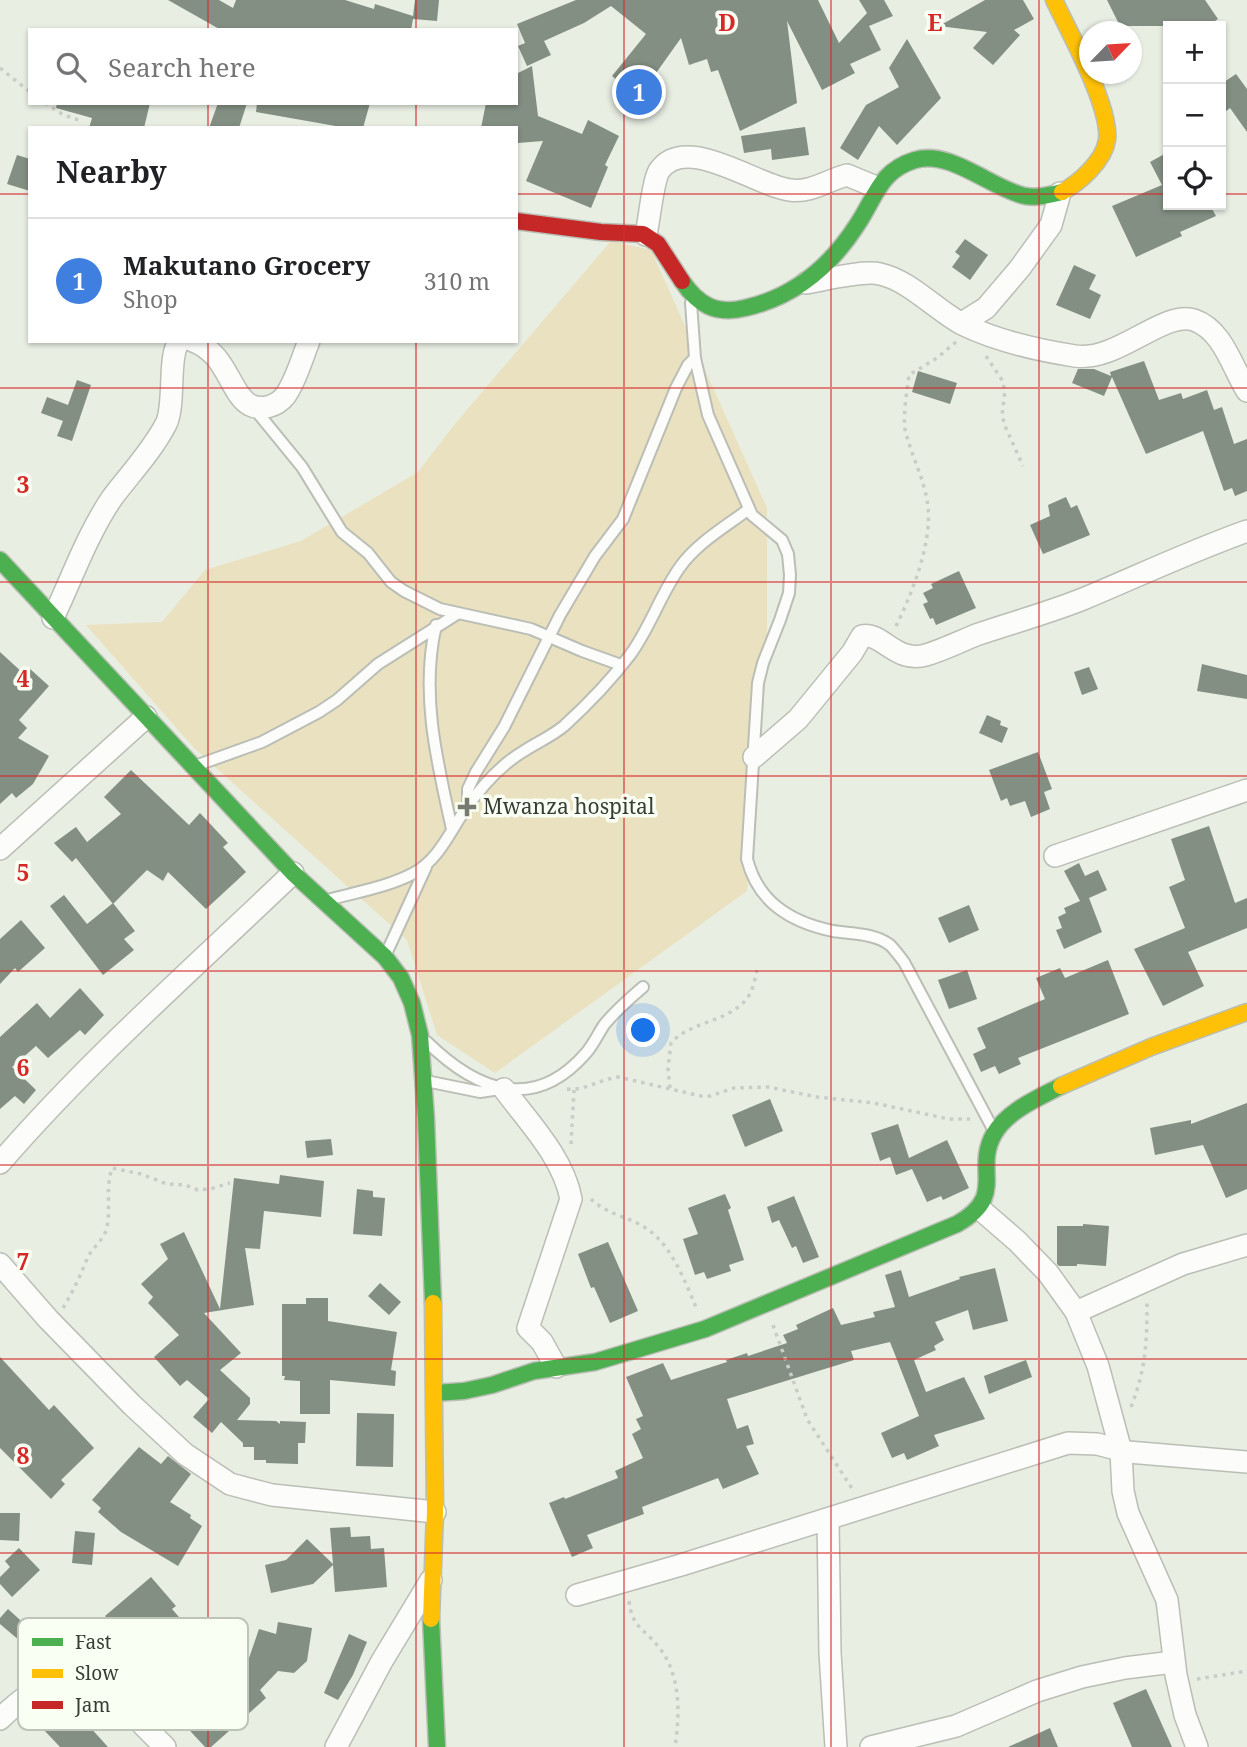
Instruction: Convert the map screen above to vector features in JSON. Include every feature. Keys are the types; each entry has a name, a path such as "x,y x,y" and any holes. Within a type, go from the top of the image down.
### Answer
{"street":[{"path":"806,283 863,217 876,187 895,170 922,158 941,160 1027,196 1042,198 1060,193 1077,183 1098,160 1107,141 1104,117 1054,0"},
{"path":"646,235 659,172 673,160 685,156 709,160 789,190 813,188 847,176 876,187"},
{"path":"965,327 986,308 1027,259 1051,225 1060,193"},
{"path":"518,222 646,235 661,247 691,293 703,304 718,311 742,309 780,296 806,283 877,273 903,285 965,327 1005,341 1078,356 1101,355 1174,320 1191,319 1205,325 1220,340 1247,391"},
{"path":"52,618 99,519 167,422 174,374 173,355 178,343"},
{"path":"196,343 215,355 241,396 251,405 266,407 277,404 286,395 308,343"},
{"path":"754,757 798,719 846,661 862,636 868,634 906,656 925,656 1082,599 1247,531"},
{"path":"0,560 293,873 385,957 401,978 412,1003 420,1035 423,1081 435,1393 435,1512 431,1580 432,1669 437,1747"},
{"path":"0,849 146,717"},
{"path":"1055,856 1247,790"},
{"path":"0,1163 93,1062 293,873"},
{"path":"435,1393 464,1391 534,1371 595,1362 705,1329 957,1224 980,1209 988,1184 987,1157 995,1132 1016,1111 1044,1095 1139,1052 1247,1012"},
{"path":"504,1089 567,1179 571,1199 528,1328 542,1342 556,1367"},
{"path":"980,1209 1048,1273 1076,1312 1098,1366 1121,1451 1123,1490 1128,1513 1167,1600 1174,1668 1185,1715 1197,1747"},
{"path":"1076,1312 1147,1279 1216,1253 1247,1245"},
{"path":"0,1264 48,1319 132,1405 185,1454 230,1484 272,1496 435,1512"},
{"path":"577,1595 828,1519 1060,1444 1082,1443 1121,1451 1247,1462"},
{"path":"828,1519 830,1653 836,1747"},
{"path":"336,1747 382,1661 431,1580"},
{"path":"871,1747 957,1726 1037,1691 1082,1677 1125,1668 1174,1668"},
{"path":"0,1719 18,1701"},
{"path":"148,1730 165,1747"}],"lane":[{"path":"691,293 695,358 708,415 749,509 756,520 782,540 788,554 789,593 762,663 758,683 747,859 752,877 760,892 774,905 808,923 874,937 889,944 904,962 995,1132"},
{"path":"468,805 468,789 475,772 504,727 560,615 595,556 623,519 680,382 695,358"},
{"path":"251,405 302,467 342,532 368,553 391,582 440,609 531,629 621,665"},
{"path":"385,957 429,862 468,805 513,759 565,725 621,665 640,639 681,566 698,547 749,509"},
{"path":"440,609 429,654 428,690 431,722 452,829"},
{"path":"192,767 262,742 319,712 337,701 378,664 457,614"},
{"path":"325,901 394,881 415,873 429,862"},
{"path":"423,1081 480,1091 528,1089 548,1085 569,1070 587,1051 621,1005 643,987"},
{"path":"420,1035 457,1068 504,1089"}],"path":[{"path":"0,68 28,90"},
{"path":"49,105 81,121"},
{"path":"886,646 907,604 928,530 928,508 923,481 905,426 909,375 937,358 965,327 1002,380 1005,391 1002,415 1004,426 1023,466"},
{"path":"670,1088 668,1068 671,1043 681,1034 722,1016 747,1000 757,970"},
{"path":"548,1085 574,1090 618,1077 701,1096 710,1096 734,1088 768,1087 949,1119 986,1116"},
{"path":"572,1146 574,1090"},
{"path":"58,1315 72,1293 88,1256 102,1240 107,1226 107,1184 112,1168 198,1190 230,1182"},
{"path":"585,1192 595,1203 612,1213 643,1226 666,1247 677,1265 705,1329"},
{"path":"1129,1413 1143,1375 1146,1357 1147,1279"},
{"path":"766,1304 807,1419 847,1479 862,1507"},
{"path":"626,1581 633,1619 639,1630 659,1648 667,1661 673,1680 680,1710 675,1747"},
{"path":"1174,1668 1204,1679 1247,1671"}],"shaded area":[{"path":"611,241 651,250 767,508 767,661 747,891 495,1073 437,1035 407,940 194,748 86,625 162,622 205,570 301,541 418,472 454,425"}],"building":[{"path":"168,0 219,0 233,8 236,0 345,0 374,9 375,4 413,16 415,0 439,0 437,21 413,19 411,28 217,28"},
{"path":"576,0 818,0 839,43 867,13 859,0 884,0 893,16 869,26 881,50 850,64 855,73 822,90 787,21 797,103 740,131 718,70 711,72 707,59 689,65 681,38 639,97 612,76 646,34 611,6 584,23 544,41 551,55 527,66 518,46 525,43 517,24"},
{"path":"985,0 1023,0 1034,19 1014,30 1020,35 993,65 973,48 987,32 939,26"},
{"path":"1107,0 1205,0 1218,19 1163,21 1163,26 1142,26 1142,21 1118,21"},
{"path":"907,39 941,98 897,145 879,126 858,160 840,148 866,105 899,87 889,68"},
{"path":"532,66 538,116 582,134 588,120 619,136 605,165 608,167 591,208 526,181 543,141 518,143 518,126 481,126 486,105 518,105 518,73"},
{"path":"1236,74 1247,89 1247,132 1230,108 1226,111 1226,81"},
{"path":"57,105 150,105 144,126 90,126 92,118 56,108"},
{"path":"217,105 246,105 240,126 210,126"},
{"path":"257,105 369,105 364,126 336,126 256,112"},
{"path":"805,127 809,155 772,160 771,149 744,153 741,136"},
{"path":"17,155 28,158 28,190 7,184"},
{"path":"1163,155 1163,210 1213,210 1216,216 1180,232 1182,236 1136,257 1112,206 1162,185 1150,162"},
{"path":"965,239 988,255 970,280 952,267 960,256 955,252"},
{"path":"1074,265 1096,275 1089,289 1101,295 1090,319 1056,305"},
{"path":"1144,361 1159,400 1181,393 1183,399 1207,390 1214,410 1222,407 1234,444 1247,439 1247,491 1235,496 1232,488 1224,491 1203,431 1146,454 1112,377 1104,396 1072,383 1078,369 1094,369 1111,376 1110,372"},
{"path":"918,371 957,383 950,404 912,392"},
{"path":"77,380 91,385 72,441 57,436 63,421 41,413 47,397 68,405"},
{"path":"1066,497 1071,508 1077,505 1090,535 1043,554 1030,525 1050,516 1048,505"},
{"path":"959,571 976,608 936,625 923,604 928,602 923,593 933,588 931,584"},
{"path":"0,652 24,674 29,668 49,686 19,720 27,728 18,738 49,756 33,784 16,798 12,793 0,804"},
{"path":"1202,664 1247,675 1247,699 1197,691"},
{"path":"1089,667 1098,689 1082,695 1074,672"},
{"path":"987,715 1001,721 1000,725 1008,728 1002,743 979,733"},
{"path":"1038,752 1052,789 1044,792 1050,809 1031,817 1025,801 1010,806 1007,798 1001,801 989,770"},
{"path":"131,770 189,825 200,813 228,843 223,847 246,872 206,909 168,872 163,881 147,870 113,904 76,858 72,862 54,843 76,827 87,842 121,814 104,797"},
{"path":"1209,826 1235,903 1247,898 1247,928 1188,952 1204,986 1163,1006 1134,949 1185,928 1169,887 1185,880 1171,839"},
{"path":"1079,863 1085,876 1098,870 1107,890 1089,898 1102,932 1064,949 1056,930 1062,928 1058,917 1066,913 1064,908 1080,901 1064,871"},
{"path":"64,895 87,924 113,903 135,931 124,939 134,950 103,975 50,906"},
{"path":"969,905 979,930 949,943 938,918"},
{"path":"21,920 45,948 18,972 15,968 0,984 0,939"},
{"path":"1108,960 1129,1014 1018,1058 1021,1064 999,1074 995,1066 981,1072 973,1054 986,1048 977,1028 1045,999 1036,978 1060,968 1065,978"},
{"path":"967,970 977,999 949,1009 938,980"},
{"path":"80,988 104,1015 85,1035 80,1030 48,1058 36,1046 12,1067 36,1090 24,1104 15,1096 0,1109 0,1037 37,1003 50,1018"},
{"path":"770,1099 783,1131 745,1147 732,1115"},
{"path":"1247,1103 1247,1189 1226,1198 1203,1145 1155,1155 1150,1128 1191,1120 1191,1124"},
{"path":"898,1124 909,1158 947,1140 969,1188 943,1200 941,1196 927,1202 912,1169 896,1175 890,1157 880,1161 871,1133"},
{"path":"331,1139 333,1155 307,1158 305,1141"},
{"path":"280,1175 324,1181 321,1217 264,1211 260,1249 245,1248 254,1305 204,1313 241,1353 220,1370 250,1398 250,1404 237,1420 276,1421 280,1424 280,1421 306,1422 305,1443 298,1443 298,1464 254,1460 254,1447 243,1447 243,1443 221,1422 212,1433 193,1417 209,1399 187,1380 180,1386 154,1357 179,1335 148,1303 153,1297 141,1284 168,1259 160,1244 184,1232 220,1309 234,1178 279,1184"},
{"path":"357,1189 373,1191 373,1197 385,1198 382,1236 353,1234"},
{"path":"725,1194 744,1260 729,1265 731,1271 707,1279 704,1272 695,1275 683,1239 698,1234 688,1208"},
{"path":"794,1196 819,1257 803,1263 796,1246 792,1248 779,1220 772,1223 767,1207"},
{"path":"1057,1226 1109,1226 1106,1266 1059,1266"},
{"path":"608,1242 638,1311 610,1323 594,1287 591,1288 578,1254"},
{"path":"995,1268 1008,1321 973,1330 968,1310 935,1322 944,1340 934,1346 936,1350 914,1360 926,1392 964,1377 985,1419 934,1435 939,1446 907,1460 904,1453 892,1458 881,1433 919,1416 890,1342 851,1351 854,1360 727,1399 737,1429 748,1425 754,1444 746,1446 759,1474 723,1489 718,1478 642,1507 644,1514 587,1535 593,1548 572,1557 549,1503 618,1478 615,1471 643,1458 632,1434 641,1429 636,1419 643,1416 626,1377 663,1363 671,1380 747,1353 748,1356 787,1343 783,1335 798,1329 796,1325 833,1308 841,1325 875,1317 873,1312 895,1307 885,1275 901,1270 909,1297 960,1279 959,1277"},
{"path":"380,1283 401,1302 389,1315 368,1296"},
{"path":"306,1298 328,1298 328,1321 397,1332 391,1370 396,1371 395,1386 330,1380 330,1414 300,1414 300,1381 284,1380 285,1376 282,1376 282,1304 306,1304"},
{"path":"0,1357 49,1410 54,1405 94,1448 61,1480 65,1484 51,1499 0,1448"},
{"path":"1026,1360 1032,1377 989,1394 984,1376"},
{"path":"357,1413 394,1414 393,1467 356,1466"},
{"path":"139,1447 161,1464 168,1456 191,1474 170,1502 191,1515 190,1518 202,1526 178,1566 121,1532 98,1512 101,1508 92,1500"},
{"path":"0,1513 20,1513 19,1541 0,1540"},
{"path":"350,1527 351,1537 370,1536 371,1549 384,1548 387,1587 335,1592 333,1565 313,1584 271,1593 265,1565 286,1560 307,1539 333,1564 330,1528"},
{"path":"75,1531 95,1533 92,1565 72,1563"},
{"path":"19,1548 40,1570 12,1597 0,1584 0,1577 10,1567 5,1561"},
{"path":"151,1577 176,1606 172,1609 180,1618 107,1618 105,1616"},
{"path":"8,1609 18,1618 18,1639 0,1624 0,1618"},
{"path":"278,1622 312,1628 307,1661 294,1673 278,1671 260,1690 266,1698 248,1714 248,1657 259,1629 276,1634"},
{"path":"349,1634 367,1642 353,1675 338,1700 324,1693"},
{"path":"1146,1689 1172,1747 1132,1747 1113,1703"},
{"path":"1050,1728 1058,1747 1008,1747"},
{"path":"44,1730 93,1730 108,1747 60,1747"},
{"path":"189,1730 230,1730 211,1747 205,1747"}],"traffic: fast":[{"path":"682,281 701,302 725,310 763,303 795,288 823,267 835,254 886,178 893,171 915,160 942,160 1025,196 1062,192"},
{"path":"0,560 293,873 385,957 401,978 412,1003 420,1035 433,1303"},
{"path":"435,1393 464,1391 534,1371 595,1362 705,1329 957,1224 972,1213 986,1193 988,1147 1000,1126 1024,1106 1061,1086"},
{"path":"431,1619 437,1747"}],"traffic: slow":[{"path":"1054,0 1096,90 1103,109 1107,140 1096,163 1076,183 1062,192"},
{"path":"1061,1086 1151,1047 1247,1012"},
{"path":"431,1619 435,1512 433,1303"}],"traffic: jam":[{"path":"518,221 601,232 643,234 658,244 682,281"}],"place":[{"name":"Makutano Grocery","path":"639,92"},
{"name":"Mwanza hospital","path":"467,807"}]}
